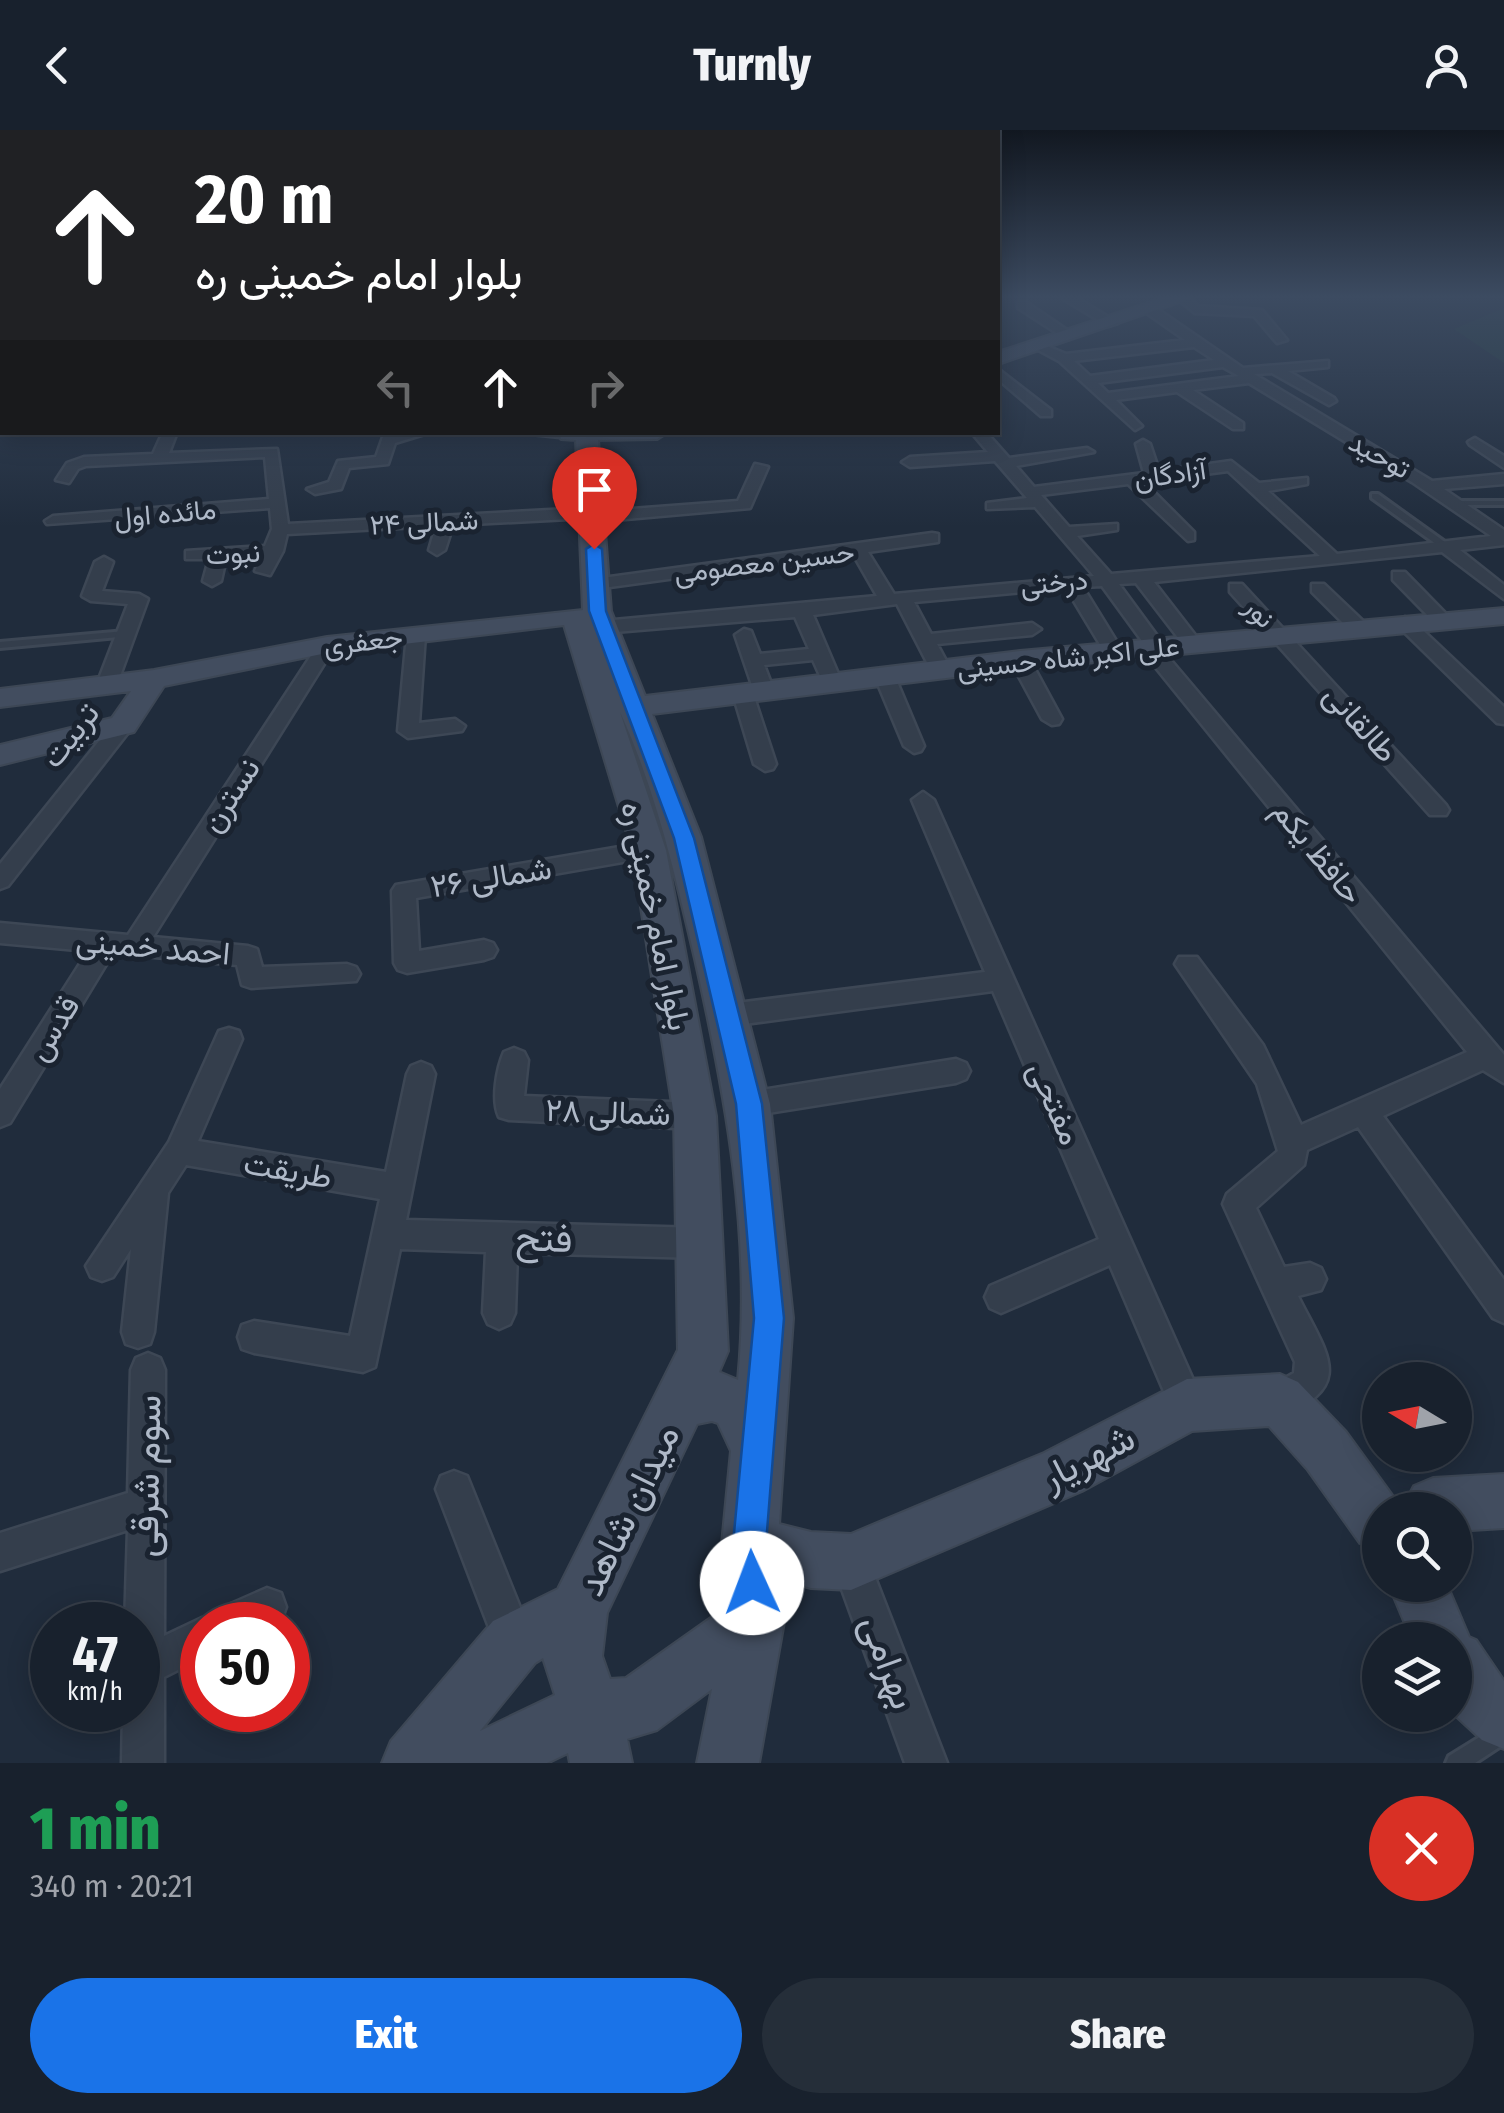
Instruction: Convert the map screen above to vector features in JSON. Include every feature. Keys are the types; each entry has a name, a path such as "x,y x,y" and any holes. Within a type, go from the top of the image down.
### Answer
{"street":[{"path":"1082,374 1135,426"},
{"path":"1089,380 1132,374"},
{"name":"توحید","path":"1241,374 1434,485 1504,539"},
{"path":"1106,397 1251,374"},
{"path":"1285,374 1329,401"},
{"path":"1000,375 1046,412"},
{"path":"1180,388 1238,426"},
{"path":"160,456 169,435"},
{"path":"315,490 335,486 343,464 383,460 388,440 410,435"},
{"name":"بلوار امام خمینی ره","path":"578,435 589,621 649,850 696,1116 703,1351 681,1402"},
{"name":"حافظ یکم","path":"981,435 1105,578 1154,648 1495,1064"},
{"path":"1475,442 1504,463"},
{"path":"1143,444 1153,477"},
{"path":"64,480 72,466 84,462 272,452 280,529 264,572"},
{"path":"910,462 1087,452"},
{"path":"180,478 193,455"},
{"name":"آزادگان","path":"993,506 1231,466 1335,561"},
{"name":"۲۴ شمالی","path":"280,529 744,505 760,467"},
{"path":"1133,480 1188,536"},
{"path":"1434,485 1504,480"},
{"path":"1258,488 1302,481"},
{"name":"مائده اول","path":"53,521 277,503"},
{"name":"بلوار امام خمینی ره","path":"580,516 595,584 589,621 632,707 684,838 749,1104 769,1318 756,1446"},
{"path":"437,550 446,520"},
{"path":"386,542 391,523"},
{"path":"1065,532 1110,527"},
{"name":"حسین معصومی","path":"595,584 932,538"},
{"name":"درختی","path":"589,621 802,611 895,598 978,611 1070,581 1335,561 1504,539"},
{"path":"1446,547 1504,594"},
{"path":"859,550 925,640 941,670"},
{"name":"نبوت","path":"192,555 275,551"},
{"path":"212,581 219,554"},
{"path":"104,562 91,596 139,599 107,684"},
{"path":"1140,576 1194,644"},
{"path":"1399,576 1442,620"},
{"path":"1070,581 1114,652"},
{"name":"نور","path":"1236,588 1284,636"},
{"path":"1318,588 1357,626"},
{"path":"802,611 832,683"},
{"path":"925,640 978,611 1032,629"},
{"path":"978,611 1052,720"},
{"name":"علی اکبر شاه حسینی","path":"632,707 1014,661 1357,626 1504,616"},
{"name":"جعفری","path":"0,698 154,678 327,645 589,621"},
{"path":"1406,623 1504,718"},
{"path":"744,634 753,660 765,764"},
{"path":"416,635 408,731 455,726"},
{"name":"طالقانی","path":"1284,636 1438,810"},
{"name":"نسترن","path":"134,946 327,645"},
{"path":"753,660 820,654"},
{"path":"885,677 914,746"},
{"name":"تربیت","path":"0,880 123,725 154,678"},
{"path":"0,755 123,725"},
{"name":"مفتحی","path":"924,800 1187,1406"},
{"name":"۲۶ شمالی","path":"484,950 407,963 404,891 649,850"},
{"name":"احمد خمینی","path":"0,934 248,956 251,978 347,974"},
{"name":"قدس","path":"0,1114 106,943"},
{"path":"1188,964 1268,1071 1292,1142 1294,1156 1238,1204 1312,1361 1310,1384 1280,1400 1327,1451 1362,1499"},
{"path":"729,1015 1002,980"},
{"path":"102,1266 179,1151 229,1039"},
{"name":"۲۸ شمالی","path":"514,1060 508,1108 696,1116"},
{"path":"1292,1142 1362,1111 1495,1064"},
{"path":"749,1104 956,1071"},
{"path":"254,1337 363,1355 422,1074"},
{"path":"1362,1111 1504,1307"},
{"name":"طریقت","path":"179,1151 398,1188"},
{"path":"138,1332 153,1190"},
{"name":"فتح","path":"388,1234 700,1242"},
{"path":"498,1312 502,1237"},
{"path":"1001,1297 1118,1246"},
{"path":"1276,1284 1310,1279"},
{"name":"سوم شرقی","path":"143,1602 148,1370"},
{"name":"میدان شاهد","path":"596,1736 572,1656 578,1609 681,1402 712,1395 736,1405 756,1446"},
{"name":"شهریار","path":"750,1544 811,1560 851,1562 1064,1472 1187,1406 1280,1400"},
{"path":"728,1763 755,1622 750,1544 756,1446"},
{"path":"454,1489 514,1642"},
{"path":"1472,1502 1504,1502"},
{"path":"0,1552 144,1506"},
{"name":"بهرامی","path":"851,1562 926,1763"},
{"path":"412,1763 514,1642 578,1609"},
{"path":"480,1763 596,1736 755,1622"},
{"path":"1472,1687 1482,1702 1504,1718"},
{"name":"سوم شرقی","path":"143,1732 143,1763"}],"lane":[{"path":"1375,496 1446,547"},
{"path":"1458,503 1504,502"},
{"path":"0,645 126,634"},
{"path":"1456,1763 1504,1732"}],"route":[{"path":"594,549 598,611 684,838 749,1104 769,1318 756,1446 750,1544 752,1583"}]}
